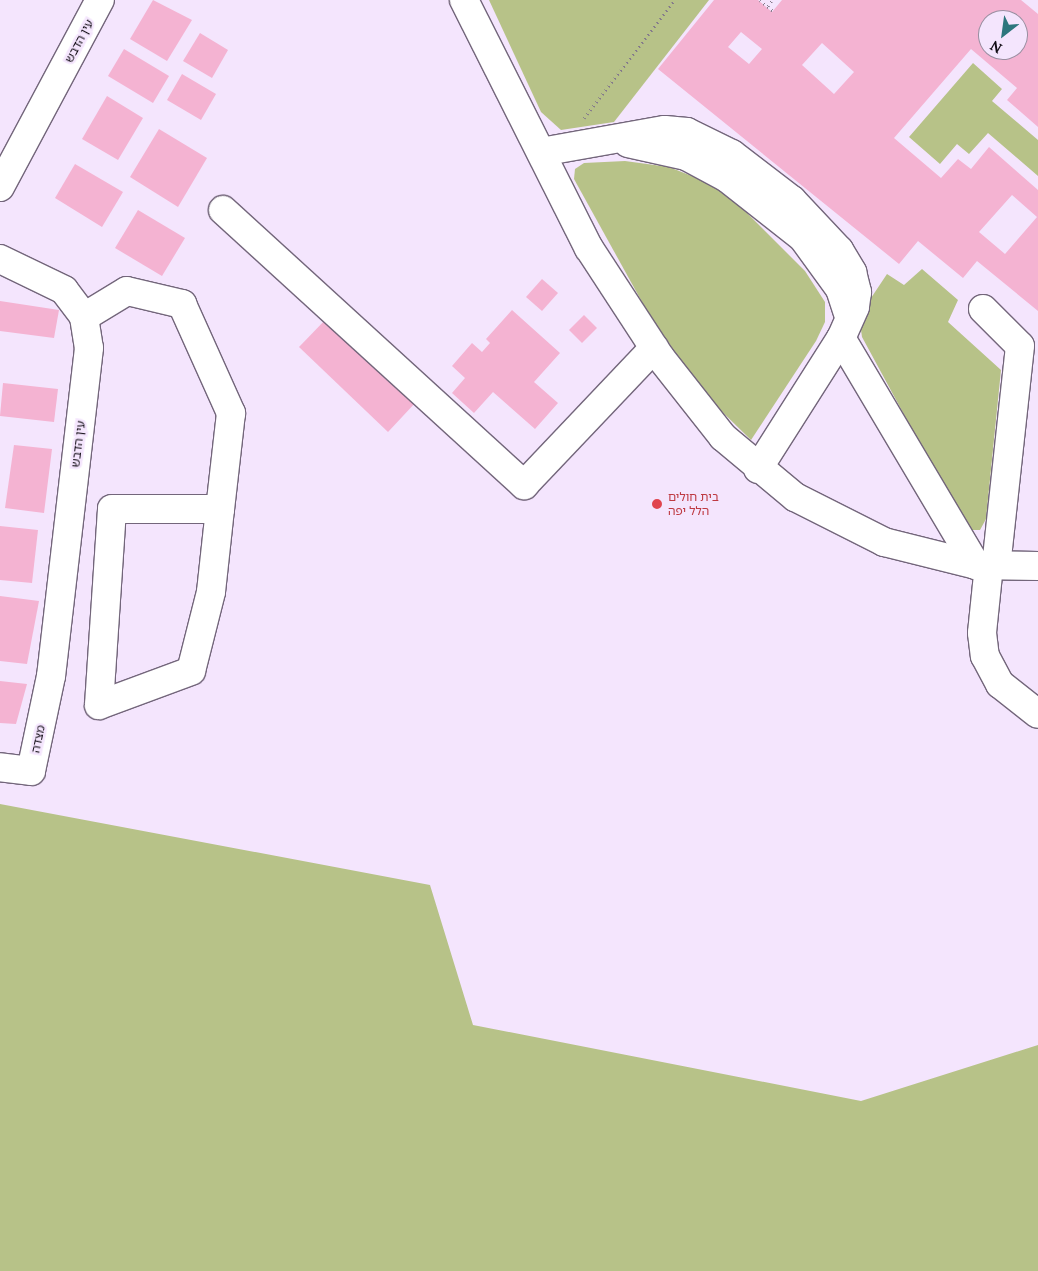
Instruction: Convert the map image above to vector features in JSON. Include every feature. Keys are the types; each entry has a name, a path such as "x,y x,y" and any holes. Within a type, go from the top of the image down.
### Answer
{"street":[{"name":"עין הדבש","path":"0,187 100,0"},
{"path":"464,0 550,150 589,248 654,348 723,437 758,469 838,522 884,542 987,565 1038,566"},
{"path":"550,150 607,141 664,149 707,164 803,238 822,261 848,307 848,323 841,338 758,469"},
{"path":"223,210 524,485 654,348"},
{"name":"עין הדבש","path":"0,259 64,290 84,317 89,348 51,676"},
{"path":"84,317 127,291 182,304 231,413 211,592 191,671 99,705 112,508 220,509"},
{"path":"983,309 1020,346 987,565 982,627 985,656 1000,684 1038,714"},
{"path":"841,338 987,565"},
{"name":"מצדה","path":"0,767 32,771 51,676"}],"path":[{"path":"550,150 675,0"},
{"path":"760,0 773,11"},
{"path":"768,6 772,0"}],"green space":[{"path":"489,0 709,0 614,122 561,130 541,112"},
{"path":"973,63 1002,89 992,101 1038,140 1038,176 988,133 969,154 957,144 940,164 909,137"},
{"path":"625,161 669,167 707,182 740,206 805,271 825,302 825,322 816,341 751,440 703,393 647,311 574,179 575,169 584,163"},
{"path":"922,269 958,300 948,322 1001,370 986,519 980,530 969,530 960,518 862,337 860,323 867,304 887,274 904,285"},
{"path":"0,804 430,885 473,1025 861,1101 1038,1045 1038,1271 0,1271"}],"building":[{"path":"153,0 192,20 167,61 130,39"},
{"path":"714,0 758,0 772,12 782,0 1021,0 1038,14 1038,127 1007,100 1017,88 984,60 1028,60 1028,10 978,10 978,55 971,49 894,138 941,178 958,159 971,169 989,147 1038,190 1038,311 977,261 963,278 918,241 899,264 658,69","holes":["741,32 762,49 749,64 728,47","822,43 854,72 834,94 802,65","1012,195 1037,217 1005,254 979,232"]},
{"path":"200,33 228,50 212,78 183,61"},
{"path":"124,49 169,76 153,103 108,76"},
{"path":"182,74 216,94 201,120 167,100"},
{"path":"107,96 143,118 118,160 82,139"},
{"path":"159,129 207,158 178,207 130,177"},
{"path":"75,164 123,192 102,227 55,198"},
{"path":"138,210 185,238 162,276 115,248"},
{"path":"542,279 558,293 542,311 526,297"},
{"path":"0,301 59,310 54,338 0,331"},
{"path":"512,310 560,353 534,382 558,403 535,429 493,392 474,413 452,393 465,378 452,366 472,343 482,352 490,343 486,339"},
{"path":"584,315 597,328 582,343 569,330"},
{"path":"328,317 417,401 388,432 299,347"},
{"path":"3,383 58,389 54,422 0,416"},
{"path":"14,445 52,449 44,513 5,508"},
{"path":"0,526 38,530 32,583 0,580"},
{"path":"0,596 39,601 27,664 0,661"},
{"path":"0,681 27,684 16,724 0,723"}],"place":[{"name":"בית חולים הלל יפה","path":"657,504"}]}
